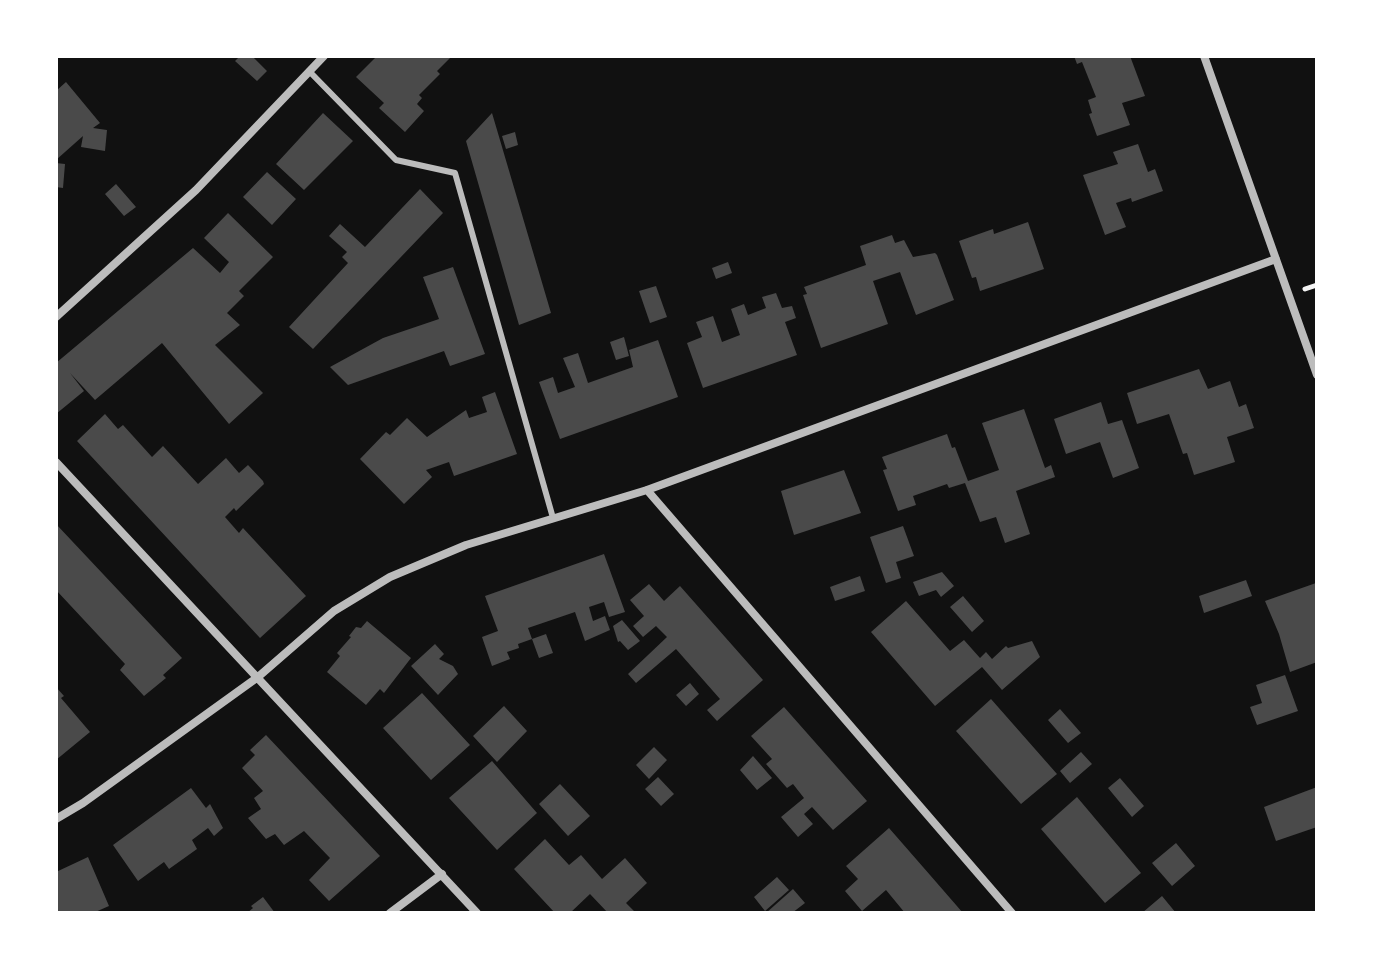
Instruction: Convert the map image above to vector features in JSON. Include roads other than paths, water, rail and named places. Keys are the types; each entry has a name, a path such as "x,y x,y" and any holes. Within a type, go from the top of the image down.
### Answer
{"street":[{"path":"56,317 196,190 324,56"},
{"path":"1204,56 1317,375"},
{"path":"56,819 83,803 258,677 334,611 390,577 466,545 647,490 1276,259"},
{"path":"56,462 477,913"},
{"path":"647,490 1012,913"},
{"path":"390,913 442,874"}],"lane":[{"path":"309,71 396,160 455,173 553,518"}]}
